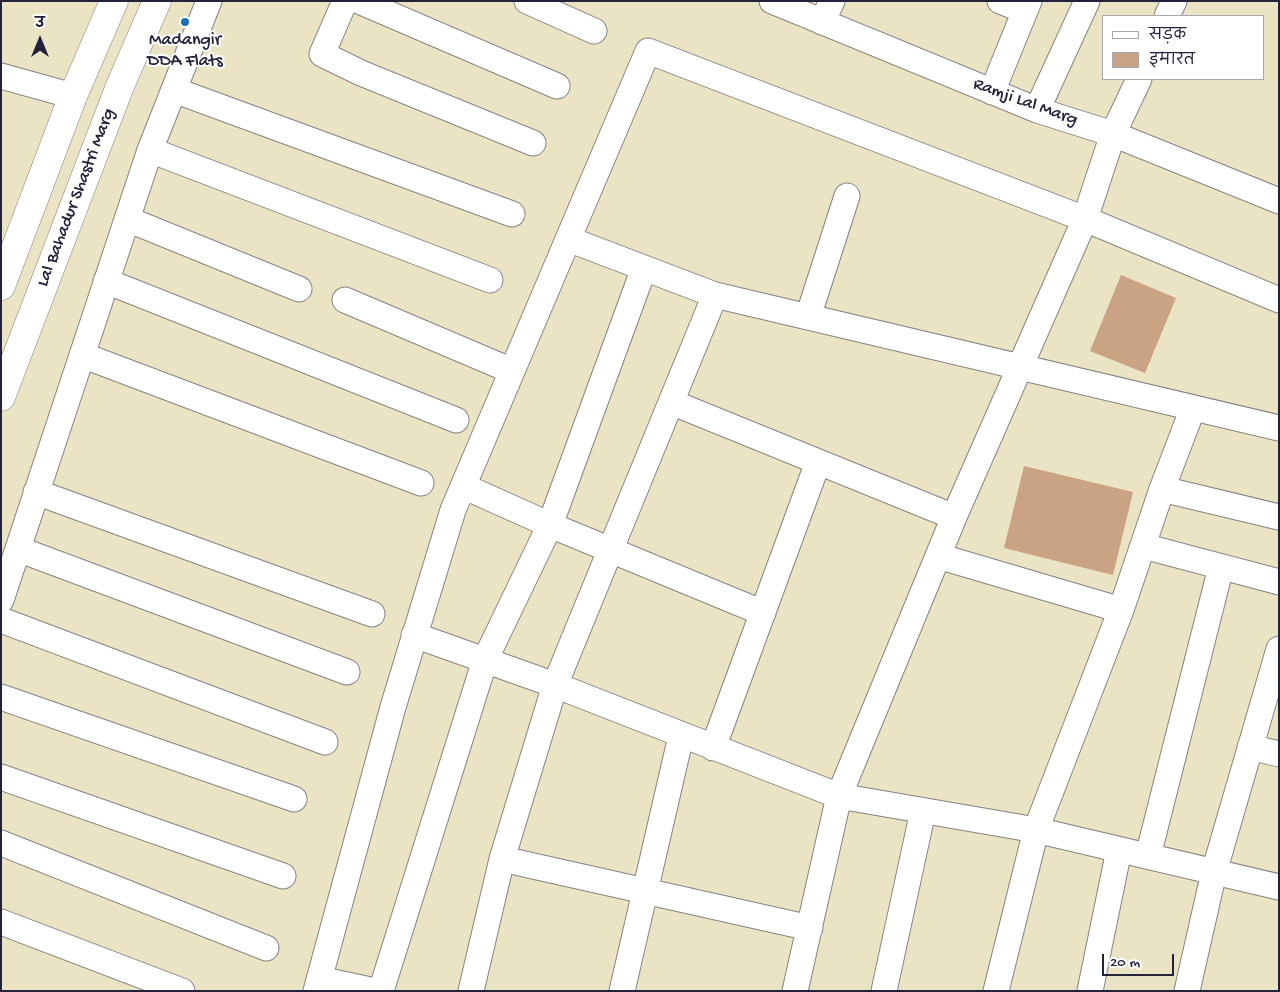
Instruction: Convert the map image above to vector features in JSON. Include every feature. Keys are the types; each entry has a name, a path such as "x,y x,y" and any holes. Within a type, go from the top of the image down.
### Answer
{"main road":[{"path":"1,286 73,96 114,1"},
{"name":"Lal Bahadur Shastri Marg","path":"1,396 120,86 157,1"}],"street":[{"path":"1,600 150,150 209,1"},
{"path":"345,1 322,54 361,74 533,143"},
{"path":"359,1 557,86"},
{"path":"527,1 594,31"},
{"name":"Ramji Lal Marg","path":"772,1 827,11 992,92 1038,110 1114,134 1279,201"},
{"path":"992,92 1027,6 1000,1"},
{"path":"1038,110 1087,1"},
{"path":"1167,15 1174,1"},
{"path":"375,991 317,985 414,635 453,510 648,51 1085,219 1279,300"},
{"path":"1,76 73,96"},
{"path":"795,991 839,796 954,517 1085,219 1114,134 1139,80"},
{"path":"174,90 512,214"},
{"path":"150,150 490,280"},
{"path":"808,317 847,196"},
{"path":"127,219 299,289"},
{"path":"568,239 716,295 1279,428"},
{"path":"381,991 485,660 550,525 644,268"},
{"path":"106,281 456,420"},
{"path":"471,991 502,859 555,685 716,295"},
{"path":"345,300 512,370"},
{"path":"82,355 421,483"},
{"path":"671,402 954,517"},
{"path":"996,991 1036,830 1121,610 1162,489 1193,408"},
{"path":"713,748 818,462"},
{"path":"463,486 550,525 763,613"},
{"path":"1162,489 1279,516"},
{"path":"36,492 372,614"},
{"path":"1142,546 1279,582"},
{"path":"18,549 347,672"},
{"path":"938,556 1121,610"},
{"path":"1148,856 1221,567"},
{"path":"1,620 324,742"},
{"path":"414,635 555,685 681,736 839,796 1036,830 1279,887"},
{"path":"1187,991 1214,872 1279,649"},
{"path":"1,697 294,799"},
{"path":"622,991 681,736"},
{"path":"1250,747 1279,754"},
{"path":"1,777 283,876"},
{"path":"884,991 923,811"},
{"path":"1,843 266,948"},
{"path":"1090,991 1119,850"},
{"path":"502,859 810,928"},
{"path":"1,922 182,991"}],"building":[{"path":"1121,275 1176,298 1145,373 1090,351"},
{"path":"1024,466 1133,492 1113,575 1004,548"}],"place":[{"name":"Madangir DDA Flats","path":"185,22"}]}
